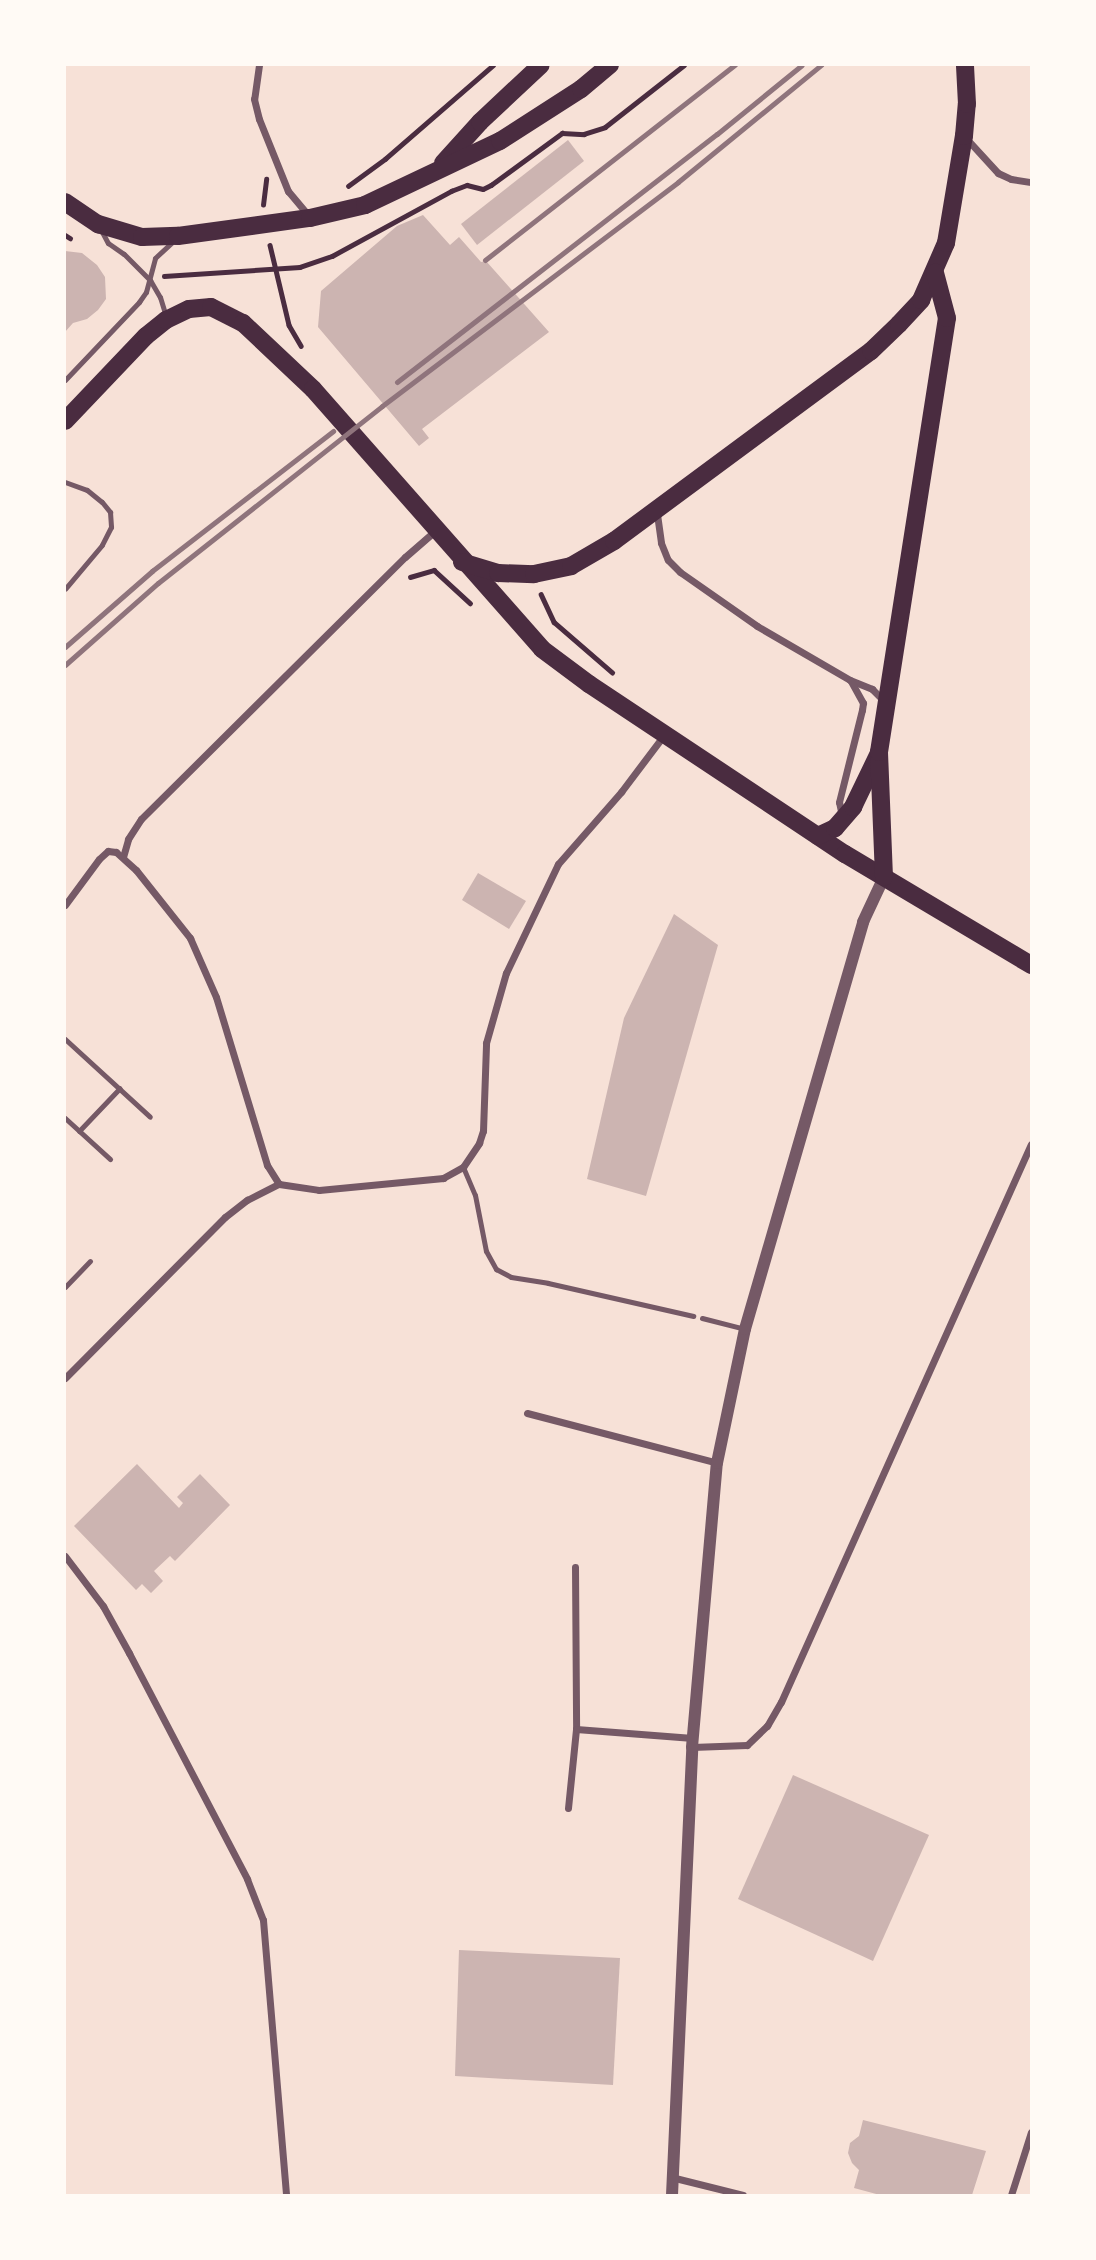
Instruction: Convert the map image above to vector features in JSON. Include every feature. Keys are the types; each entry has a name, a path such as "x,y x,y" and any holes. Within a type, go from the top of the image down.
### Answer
{"main road":[{"path":"439,169 480,122 541,65"},
{"path":"65,202 98,223 142,237 178,236 310,218 365,205 500,141 581,89 610,65"},
{"path":"462,562 498,573 534,574 571,566 614,541 871,351 921,300 946,243 964,136 967,103 965,65"},
{"path":"884,877 879,752 947,318 935,273"},
{"path":"65,421 146,336 166,320 189,309 211,307 243,323 313,389 462,562 542,649 665,735 818,836 1031,965"},
{"path":"818,836 844,819 857,802 879,752"}],"street":[{"path":"259,65 254,99 259,119 288,191 310,218"},
{"path":"964,136 998,173 1031,183"},
{"path":"657,509 657,530 668,560 772,635 880,695 886,707"},
{"path":"123,857 128,839 142,820 405,557 435,531"},
{"path":"844,819 839,811 839,802 863,703 850,680"},
{"path":"65,1378 225,1217 247,1200 279,1184 319,1190 420,1182 443,1178 463,1167 473,1156 483,1131 486,1043 506,973 558,864 621,792 665,735"},
{"path":"65,905 108,850 123,857 190,938 216,997 267,1164 279,1184"},
{"path":"672,2195 670,2177 687,1908 693,1742 717,1464 745,1329 863,922 884,877"},
{"path":"576,1729 747,1745 767,1726 781,1702 1031,1144"},
{"path":"527,1413 717,1464"},
{"path":"65,1556 103,1605 130,1653 247,1879 263,1920 286,2195"},
{"path":"568,1808 576,1729 575,1567"},
{"path":"1011,2195 1031,2132"},
{"path":"670,2177 743,2195"}],"lane":[{"path":"98,223 108,243 124,254 150,280 160,297 166,320"},
{"path":"65,380 139,302 150,280 155,258 178,236"},
{"path":"65,482 87,490 102,502 110,512 111,527 102,545 65,589"},
{"path":"65,1039 150,1117"},
{"path":"79,1131 120,1088"},
{"path":"65,1118 110,1159"},
{"path":"463,1167 475,1195 486,1251 496,1269 511,1277 693,1316"},
{"path":"65,1287 90,1261"},
{"path":"702,1318 745,1329"}],"path":[{"path":"342,189 385,159 493,65"},
{"path":"172,274 277,270 300,267 332,257 467,185 483,188 491,185 562,134 584,134 605,127 684,65"},
{"path":"269,242 284,307"},
{"path":"419,572 434,570 478,611"},
{"path":"541,594 554,622"}],"building":[{"path":"568,140 584,161 477,245 461,224"},
{"path":"423,215 450,245 459,237 481,262 486,261 549,332 422,429 429,438 419,446 318,327 321,291 397,226"},
{"path":"65,251 82,253 97,265 105,277 106,299 87,319 73,323 65,332"},
{"path":"478,873 526,901 509,929 462,900"},
{"path":"674,914 718,945 646,1196 587,1179 624,1018"},
{"path":"137,1464 179,1508 183,1503 177,1497 200,1474 230,1505 175,1561 170,1556 154,1571 163,1581 151,1593 142,1584 136,1590 74,1526"},
{"path":"793,1775 929,1835 873,1961 738,1899"},
{"path":"459,1950 620,1958 613,2085 455,2076"},
{"path":"863,2120 986,2151 972,2195 880,2195 854,2188 859,2170 848,2153 850,2143 859,2136"}],"railway":[{"path":"485,260 735,65"},
{"path":"397,382 802,65"},
{"path":"65,665 158,583 382,406 678,182 821,65"},
{"path":"65,647 152,571 333,431"}]}
